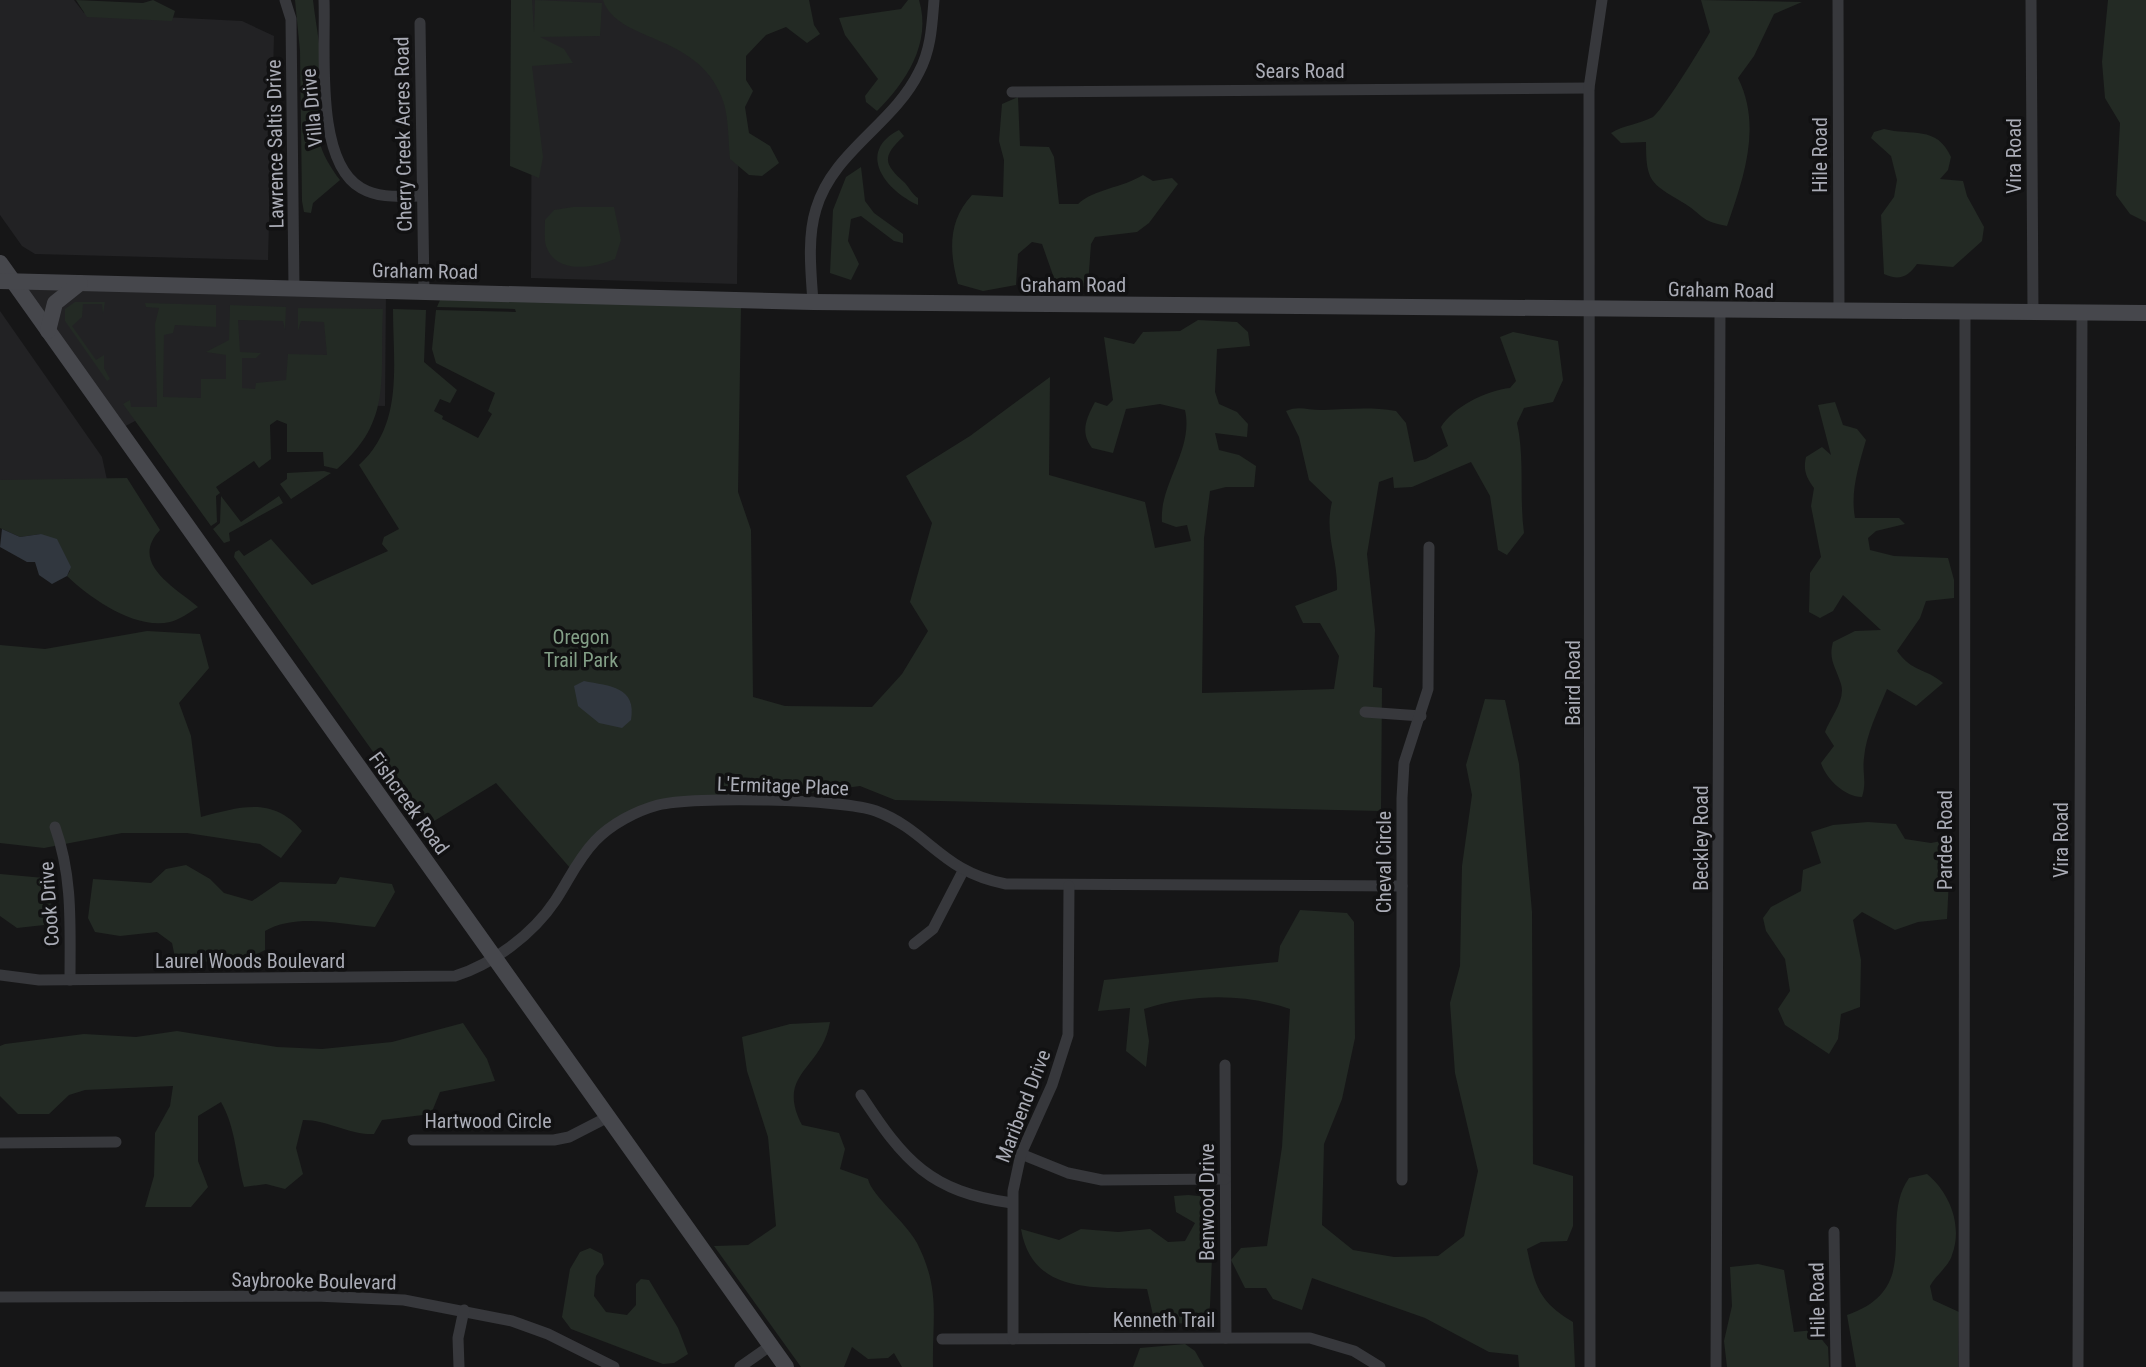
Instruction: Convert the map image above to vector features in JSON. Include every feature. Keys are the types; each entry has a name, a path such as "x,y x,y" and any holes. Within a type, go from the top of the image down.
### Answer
{"main road":[{"name":"Fishcreek Road","path":"0,263 7,281 48,331 786,1367"},
{"name":"Graham Road","path":"7,281 813,302 2146,313"},
{"path":"48,331 55,303 80,283"}],"street":[{"name":"Lawrence Saltis Drive","path":"285,0 291,19 294,289"},
{"name":"Villa Drive","path":"324,0 327,110 337,161 347,177 373,194 422,196"},
{"path":"813,302 811,240 816,208 847,153 890,113 918,75 930,40 934,0"},
{"name":"Baird Road","path":"1590,1367 1589,88 1602,0"},
{"name":"Hile Road","path":"1838,0 1839,311"},
{"name":"Vira Road","path":"2031,0 2033,312"},
{"name":"Cherry Creek Acres Road","path":"420,23 424,292"},
{"name":"Sears Road","path":"1012,92 1589,88"},
{"name":"Beckley Road","path":"1716,1367 1720,310"},
{"name":"Pardee Road","path":"1964,1367 1965,312"},
{"name":"Vira Road","path":"2078,1367 2082,313"},
{"name":"Cheval Circle","path":"1402,1180 1403,774 1428,689 1429,547"},
{"path":"1365,712 1421,716"},
{"name":"L'Ermitage Place","path":"495,957 545,913 580,857 603,833 658,805 822,803 864,808 902,824 963,871 1006,884 1402,886"},
{"name":"Cook Drive","path":"55,827 64,852 70,891 70,980"},
{"path":"914,944 933,929 963,871"},
{"name":"Maribend Drive","path":"1013,1339 1012,1203 1021,1154 1052,1085 1068,1035 1069,886"},
{"name":"Laurel Woods Boulevard","path":"0,975 70,980 437,978 470,972 495,957"},
{"name":"Benwood Drive","path":"1225,1065 1226,1338"},
{"path":"861,1095 897,1148 932,1179 974,1197 1012,1203"},
{"name":"Hartwood Circle","path":"413,1140 554,1140 569,1137 606,1118"},
{"path":"0,1143 116,1142"},
{"path":"1021,1154 1068,1173 1102,1180 1225,1179"},
{"name":"Hile Road","path":"1834,1232 1836,1367"},
{"name":"Saybrooke Boulevard","path":"0,1297 358,1297 464,1310 548,1334 614,1367"},
{"path":"459,1367 458,1338 464,1310"},
{"name":"Kenneth Trail","path":"942,1339 1226,1338 1323,1341 1354,1351 1380,1367"},
{"path":"740,1367 770,1346"}],"shaded area":[{"path":"0,0 74,0 84,13 242,21 274,36 268,260 35,254 22,246 0,215"},
{"path":"532,0 740,0 737,284 531,278"},
{"path":"14,281 386,291 385,406 171,402 118,430"},
{"path":"0,311 102,457 107,480 0,480"},
{"path":"2,529 20,537 41,534 57,539 71,567 67,576 52,584 39,575 35,562 27,562 0,547"},
{"path":"584,681 612,687 626,694 632,709 631,720 622,728 599,723 578,706 574,686"}],"green space":[{"path":"76,0 143,3 153,0 175,11 172,21 87,17"},
{"path":"295,0 313,0 322,70 320,142 340,180 313,203 311,213 304,212 302,201 300,51"},
{"path":"511,0 532,0 534,32 535,0 602,3 600,36 540,37 564,49 573,63 532,66 543,157 539,178 510,166"},
{"path":"603,0 809,0 814,25 820,34 807,43 786,27 766,35 746,56 746,80 753,91 745,107 749,133 770,146 779,163 762,176 749,175 730,159 724,105 710,77 695,61 677,49 624,24 611,14"},
{"path":"908,0 919,0 922,31 919,46 898,87 877,111 866,102 865,96 878,79 845,35 839,18 901,9"},
{"path":"1701,0 1802,2 1774,14 1754,56 1738,78 1749,114 1750,133 1744,170 1727,226 1706,220 1652,180 1647,165 1646,142 1621,143 1611,133 1653,117 1674,90 1710,32"},
{"path":"2108,0 2146,0 2146,222 2130,214 2116,195 2120,123 2105,98 2102,62"},
{"path":"1018,97 1020,146 1049,147 1054,157 1059,204 1078,204 1092,195 1143,175 1153,181 1172,178 1178,184 1149,223 1137,232 1095,237 1091,244 1088,285 1079,288 1054,278 1042,244 1032,242 1018,254 1016,285 983,291 958,284 952,248 958,215 972,195 1003,197 1004,160 999,141 1002,104"},
{"path":"1884,129 1922,134 1938,140 1951,157 1948,170 1940,179 1963,181 1967,196 1984,227 1982,241 1953,267 1917,264 1903,276 1884,274 1881,215 1894,197 1897,180 1891,156 1871,138 1874,132"},
{"path":"899,130 904,136 889,155 889,165 918,198 918,205 886,180 877,159 886,139"},
{"path":"861,167 865,201 874,213 903,234 903,243 894,241 861,216 851,219 848,241 859,264 851,280 830,273 833,210 846,177"},
{"path":"614,207 621,240 615,259 576,267 558,262 551,255 545,243 545,220 554,210"},
{"name":"Oregon Trail Park","path":"440,300 741,306 738,492 751,530 753,697 785,706 872,707 902,674 928,631 910,602 932,523 906,476 970,436 1050,377 1049,475 1145,502 1155,548 1191,541 1187,525 1176,527 1162,522 1162,508 1185,439 1185,410 1160,404 1126,409 1113,453 1092,448 1088,442 1086,425 1095,402 1107,406 1113,400 1104,337 1134,344 1143,332 1180,331 1198,320 1237,322 1248,332 1250,346 1217,349 1215,392 1219,404 1237,412 1248,424 1247,437 1215,433 1219,450 1239,455 1256,466 1254,487 1226,487 1210,491 1204,538 1202,693 1334,689 1339,656 1320,623 1303,623 1295,606 1337,590 1330,536 1332,502 1309,480 1299,437 1286,411 1300,408 1396,411 1406,423 1414,462 1448,446 1441,427 1462,406 1481,396 1510,388 1516,381 1500,337 1513,332 1558,341 1563,380 1553,402 1524,408 1517,423 1524,533 1507,555 1498,550 1490,496 1471,462 1412,487 1394,488 1393,477 1379,482 1367,554 1375,630 1373,687 1382,688 1381,811 895,800 860,786 744,802 678,803 620,822 571,869 496,783 426,826 234,557 239,550 244,556 271,539 312,585 388,551 382,544 384,537 399,529 359,465 373,449 390,412 394,372 393,309 426,310 424,362 457,390 450,403 440,399 434,411 443,416 442,419 478,438 492,414 488,411 495,393 436,363 432,349 436,310 516,312 515,309 437,307"},
{"path":"75,302 105,302 103,314 102,304 83,304 82,317 72,326 96,360 104,355 104,368 110,379 107,381 65,321 65,309"},
{"path":"145,303 216,305 216,327 175,325 173,333 164,335 163,397 201,398 201,379 226,379 226,355 206,352 229,340 230,305 286,307 285,330 283,321 238,320 240,352 261,353 256,358 242,358 242,388 255,389 256,383 286,380 288,354 327,355 324,322 301,321 298,331 298,308 383,309 380,396 368,433 337,469 324,466 323,452 287,452 287,424 277,420 270,425 271,459 259,468 254,461 216,487 220,493 216,496 217,522 211,526 123,404 130,400 131,407 157,407 155,324 159,308 146,307"},
{"path":"1835,402 1843,425 1857,429 1866,440 1854,488 1855,518 1899,518 1905,524 1876,531 1868,538 1870,550 1894,556 1948,558 1954,580 1954,598 1926,601 1920,618 1897,651 1908,663 1943,683 1916,706 1887,689 1867,740 1862,797 1849,794 1837,786 1821,763 1834,746 1825,732 1842,690 1832,659 1832,648 1833,642 1855,631 1881,630 1843,595 1833,611 1820,618 1809,612 1810,573 1821,557 1811,506 1814,488 1806,473 1805,462 1806,457 1822,447 1831,455 1818,405"},
{"path":"287,473 331,473 291,499 280,484 287,479"},
{"path":"127,478 160,530 149,553 152,564 167,583 198,607 173,621 142,621 114,610 67,576 70,571 41,534 20,537 0,528 0,480"},
{"path":"221,496 241,522 279,496 283,503 229,533 230,541 224,543 213,529 220,523"},
{"path":"147,631 200,634 209,668 179,703 191,736 201,817 255,807 279,813 302,831 281,858 260,844 187,833 122,833 44,848 0,843 0,645 45,649"},
{"path":"1485,699 1505,700 1519,764 1532,912 1533,1164 1573,1176 1573,1226 1567,1241 1541,1242 1527,1249 1540,1292 1573,1322 1575,1367 1519,1367 1518,1355 1489,1352 1425,1318 1312,1278 1302,1310 1273,1299 1266,1288 1245,1288 1231,1260 1241,1248 1267,1246 1282,1147 1290,1009 1254,1000 1217,997 1180,1000 1144,1009 1149,1041 1146,1067 1126,1051 1130,1008 1098,1011 1104,980 1278,962 1280,946 1300,910 1347,913 1354,922 1355,1038 1342,1099 1324,1144 1322,1225 1353,1250 1394,1257 1438,1256 1464,1236 1478,1171 1455,1073 1450,1003 1460,966 1462,866 1472,795 1466,765"},
{"path":"1868,822 1896,824 1905,839 1931,843 1951,839 1947,919 1918,922 1895,930 1862,912 1853,920 1861,960 1860,1007 1841,1014 1838,1039 1829,1054 1785,1025 1778,1009 1790,991 1785,959 1766,931 1763,918 1771,907 1801,891 1803,870 1821,863 1811,832 1833,825"},
{"path":"186,865 210,879 224,893 252,901 280,882 336,884 340,877 392,884 395,892 375,927 318,921 290,922 265,931 265,950 244,961 176,962 172,943 157,932 120,936 95,932 88,918 93,879 151,883 166,869"},
{"path":"0,874 44,878 54,894 44,925 17,928 0,916"},
{"path":"830,1022 818,1051 797,1082 795,1108 802,1125 839,1133 845,1149 840,1169 868,1179 875,1193 917,1243 925,1260 932,1290 933,1367 902,1367 894,1353 888,1358 868,1359 852,1347 844,1367 801,1367 714,1246 748,1245 776,1226 768,1137 747,1071 742,1037 790,1024"},
{"path":"463,1023 487,1059 495,1081 440,1092 431,1114 382,1120 374,1134 303,1120 296,1148 303,1174 285,1189 266,1184 244,1187 233,1133 221,1102 198,1116 198,1161 208,1187 191,1207 145,1207 154,1176 155,1133 170,1106 173,1086 85,1090 69,1095 49,1114 18,1114 0,1096 0,1046 5,1044 84,1034 136,1037 177,1031 277,1047 322,1049 392,1042"},
{"path":"1927,1174 1948,1200 1955,1222 1955,1244 1950,1259 1930,1286 1933,1300 1959,1312 1958,1367 1856,1367 1847,1315 1871,1303 1886,1289 1896,1253 1900,1196 1909,1178"},
{"path":"1174,1196 1209,1197 1214,1210 1210,1306 1206,1324 1164,1323 1153,1315 1147,1289 1086,1286 1051,1276 1038,1266 1027,1250 1021,1229 1059,1240 1081,1229 1118,1232 1150,1229 1168,1242 1185,1241 1195,1223 1176,1212"},
{"path":"590,1248 602,1254 604,1264 596,1276 594,1296 606,1312 627,1315 636,1305 636,1284 641,1279 649,1280 678,1328 688,1354 674,1363 663,1364 571,1329 562,1317 570,1269 580,1252"},
{"path":"1758,1264 1784,1270 1794,1332 1814,1330 1828,1347 1829,1367 1727,1367 1724,1341 1732,1306 1730,1267"},
{"path":"1185,1344 1195,1351 1204,1367 1133,1367 1140,1348"}]}
